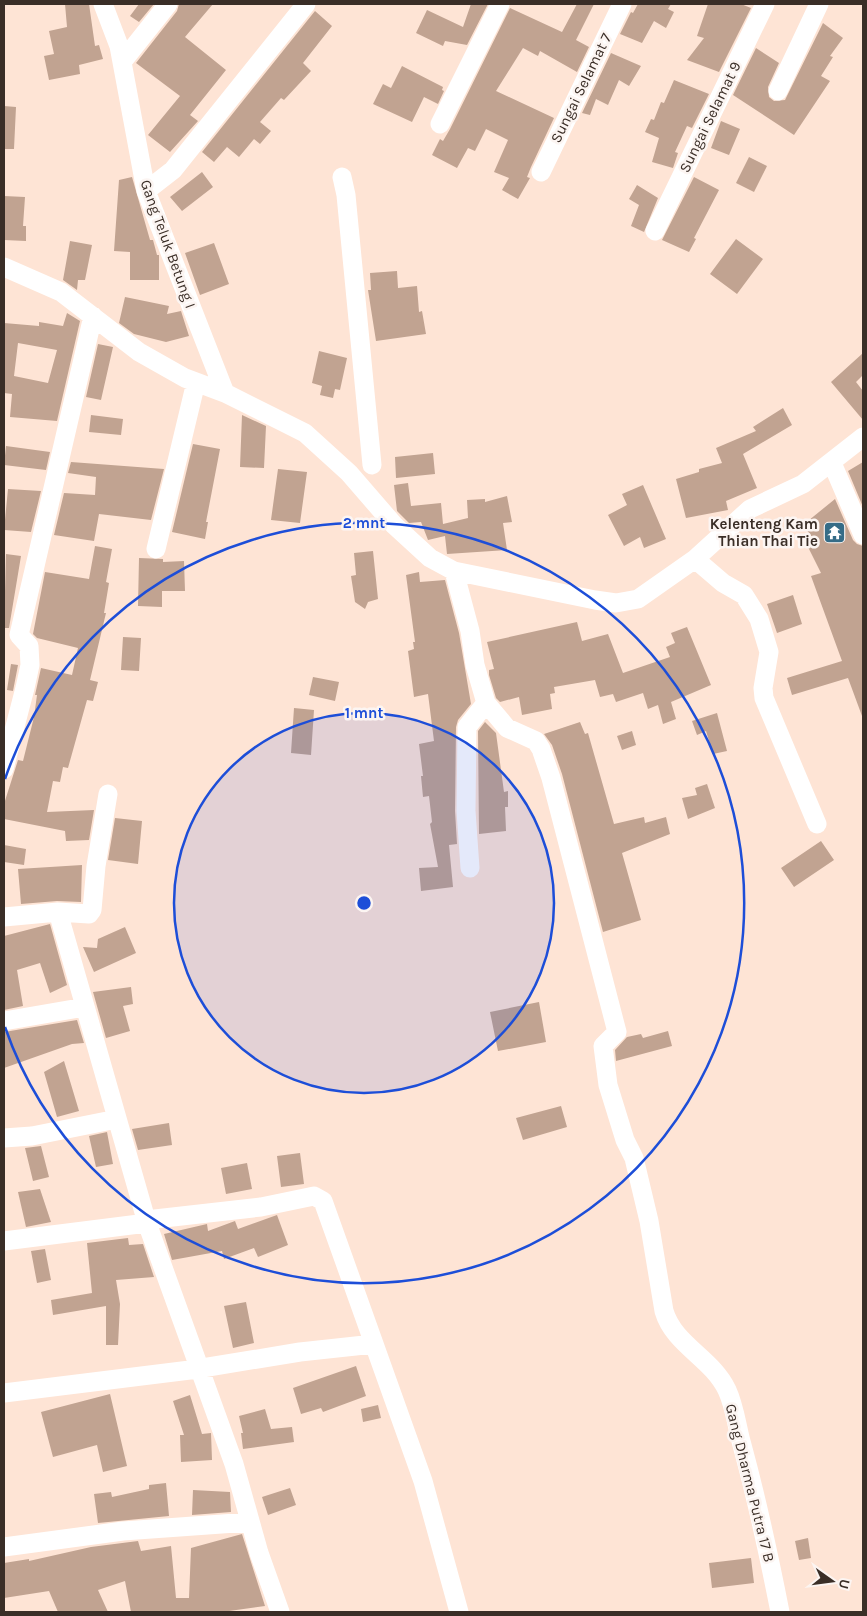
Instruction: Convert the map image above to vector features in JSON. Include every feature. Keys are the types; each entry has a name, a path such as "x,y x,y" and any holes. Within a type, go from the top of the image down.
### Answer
{"street":[{"name":"Gang Teluk Betung I","path":"103,4 119,46 146,191 225,393"},
{"path":"122,62 168,4"},
{"path":"146,191 173,170 306,4"},
{"path":"440,124 500,4"},
{"name":"Sungai Selamat 7","path":"541,172 622,4"},
{"name":"Sungai Selamat 9","path":"655,231 765,4"},
{"path":"778,91 819,4"},
{"path":"342,176 346,195 378,465 349,473"},
{"path":"4,267 61,292 139,352 196,382 225,393 305,433 349,473 394,525 430,558 454,571 596,600 616,603 638,599 695,559 750,509 803,484 863,437"},
{"path":"4,769 30,665 29,646 11,634 94,316"},
{"path":"156,549 196,382"},
{"path":"832,462 863,535"},
{"path":"695,559 715,578 744,595 759,619 769,652 763,688 764,698 817,824"},
{"path":"454,571 470,631 475,665 486,703 467,727 466,811 470,868"},
{"name":"Gang Dharma Putra 17 B","path":"486,703 507,728 536,741 541,749 590,923 617,1032 603,1046 608,1085 634,1158 649,1221 664,1311 670,1325 685,1344 707,1362 727,1391 757,1499 780,1612"},
{"path":"4,917 58,912 89,914 92,910 96,866 108,794"},
{"path":"58,912 146,1221 234,1464 250,1522 280,1612"},
{"path":"4,1021 85,1007"},
{"path":"4,1138 32,1136 117,1119"},
{"path":"4,1241 261,1207 314,1196 319,1198 322,1201 423,1482 459,1612"},
{"path":"4,1393 374,1344"},
{"path":"4,1547 123,1531 250,1522"}],"building":[{"path":"65,4 89,4 95,46 99,45 103,59 79,65 80,74 49,80 44,56 54,54 49,31 67,27"},
{"path":"139,4 154,4 139,22 130,16"},
{"path":"179,4 213,4 185,37 226,70 190,115 198,121 170,152 148,135 180,96 136,63 177,11"},
{"path":"471,4 488,4 467,45 445,41 443,46 416,33 427,10 463,27"},
{"path":"577,4 594,4 576,40 589,47 577,72 540,51 538,56 523,48 496,91 554,118 527,177 530,178 518,199 502,190 509,178 494,172 508,140 486,129 475,151 468,148 457,168 432,155 440,139 443,141 450,129 510,8 562,32"},
{"path":"638,4 671,4 668,9 674,12 666,28 654,21 642,43 620,34 631,12 633,13"},
{"path":"708,4 741,4 751,8 719,72 687,60 704,38 697,36"},
{"path":"315,11 332,26 303,63 311,71 284,100 281,98 260,122 271,131 260,144 254,139 239,157 227,147 214,162 202,152"},
{"path":"823,23 843,38 830,56 833,57 821,76 830,81 794,135 733,95 756,48 779,63 768,87 769,97 774,101 785,100"},
{"path":"611,53 641,66 629,86 619,80 608,105 596,99 590,115 582,113"},
{"path":"402,66 443,87 442,90 444,91 438,104 424,97 412,122 373,104 383,84 391,88"},
{"path":"674,80 709,94 692,128 687,126 675,152 678,153 673,168 652,162 659,138 645,132 651,119 654,120 661,102 664,103"},
{"path":"4,106 16,107 14,149 4,149"},
{"path":"721,121 740,129 729,155 711,148"},
{"path":"749,157 767,166 754,192 736,183"},
{"path":"202,172 213,187 182,211 170,197"},
{"path":"132,177 150,240 153,240 157,255 159,255 159,280 130,280 130,252 114,251 119,180"},
{"path":"694,177 719,190 694,238 696,239 689,252 662,240"},
{"path":"637,185 658,198 644,232 631,226 639,205 629,199"},
{"path":"4,196 25,197 23,226 26,226 26,241 4,240"},
{"path":"736,239 763,259 737,294 710,274"},
{"path":"70,241 92,245 85,280 78,280 77,290 63,280"},
{"path":"214,243 229,284 200,295 185,253"},
{"path":"397,271 398,288 417,286 419,312 422,311 426,334 376,341 368,290 371,290 370,273"},
{"path":"125,297 169,306 167,314 181,311 189,336 166,342 134,334 119,323"},
{"path":"67,313 80,321 57,421 10,417 12,394 4,393 4,323 39,326 39,322 63,326","holes":["18,343 57,350 48,383 14,376"]},
{"path":"98,344 113,347 101,400 86,397"},
{"path":"319,351 347,358 340,390 335,389 333,398 320,395 322,386 312,383"},
{"path":"863,353 863,375 856,382 863,391 863,420 831,382"},
{"path":"783,408 792,425 743,454 757,488 726,501 728,510 686,518 676,479 699,472 699,469 722,463 716,448 756,431 753,427"},
{"path":"91,415 123,419 121,435 89,432"},
{"path":"242,415 266,426 264,468 240,467"},
{"path":"193,444 220,449 206,522 208,522 205,539 172,532"},
{"path":"6,446 50,452 46,470 4,465"},
{"path":"433,453 435,474 396,478 395,457"},
{"path":"71,462 164,469 151,520 99,514 94,541 54,535 64,493 95,495 96,477 68,473"},
{"path":"863,462 863,507 848,471"},
{"path":"278,469 307,472 300,523 271,520"},
{"path":"408,483 411,506 441,503 443,524 468,518 467,500 485,499 485,502 507,496 512,522 503,523 507,550 447,554 445,536 428,540 421,522 409,523 397,511 394,485"},
{"path":"643,485 666,539 644,548 640,537 624,546 608,515 627,505 622,494"},
{"path":"8,489 41,491 31,532 4,530"},
{"path":"835,499 853,540 863,546 862,716 848,678 792,695 787,678 842,661 811,576 821,573 807,545 815,541 803,525"},
{"path":"95,546 112,549 106,582 109,583 104,613 106,613 90,680 98,682 93,701 87,700 68,768 63,767 60,782 53,781 47,812 94,810 89,840 66,841 65,831 4,819 4,804 18,760 23,761 34,717 37,695 35,695 41,668 72,675 78,648 37,638 33,634 45,572 89,579"},
{"path":"373,551 378,599 368,602 365,609 355,602 351,576 356,575 354,553"},
{"path":"6,554 21,556 9,628 4,628"},
{"path":"139,558 163,559 163,562 184,561 185,591 162,591 162,607 138,606"},
{"path":"419,572 420,582 445,580 459,633 471,704 458,720 456,727 455,811 457,844 449,845 453,887 421,891 419,868 438,867 430,824 432,822 429,796 423,797 421,776 423,776 419,744 434,741 428,694 414,697 408,651 414,649 413,642 415,642 406,575"},
{"path":"793,595 802,624 777,633 767,604"},
{"path":"577,622 582,641 608,634 623,673 670,657 666,647 675,643 671,633 687,627 711,685 671,702 676,719 663,724 658,705 648,709 643,693 616,702 613,694 600,697 595,680 554,687 555,693 550,694 552,709 522,715 519,697 500,702 496,698 489,675 489,670 494,669 487,642"},
{"path":"123,637 141,638 139,671 121,670"},
{"path":"11,664 18,665 13,691 7,690"},
{"path":"313,677 339,682 335,701 309,695"},
{"path":"294,708 314,710 311,755 291,753"},
{"path":"717,713 727,751 713,754 706,731 697,735 692,721"},
{"path":"485,722 496,733 504,792 508,791 508,807 505,807 506,831 479,834 478,731"},
{"path":"580,722 585,734 588,733 614,824 644,817 645,823 666,817 670,834 622,853 641,920 603,932 562,774 552,745 544,734"},
{"path":"632,731 636,745 622,750 617,736"},
{"path":"707,784 715,808 688,819 682,798 697,795 695,788"},
{"path":"115,818 142,821 138,864 108,860"},
{"path":"821,841 834,860 794,887 781,868"},
{"path":"4,845 26,849 24,865 4,862"},
{"path":"82,865 81,902 57,901 21,904 18,869"},
{"path":"50,924 67,985 50,993 40,963 17,970 23,1006 4,1010 4,936"},
{"path":"125,927 136,953 94,972 83,947 97,948 98,939"},
{"path":"131,987 133,1004 123,1006 130,1031 106,1038 93,992"},
{"path":"539,1002 546,1042 498,1051 490,1012"},
{"path":"77,1020 84,1043 72,1044 4,1068 4,1032"},
{"path":"668,1031 672,1046 616,1061 615,1050 627,1037 641,1034 643,1038"},
{"path":"64,1061 79,1111 57,1117 44,1072"},
{"path":"561,1106 567,1127 523,1140 516,1118"},
{"path":"169,1123 172,1145 138,1150 132,1129"},
{"path":"107,1132 113,1164 96,1167 89,1136"},
{"path":"41,1146 49,1177 33,1181 25,1148"},
{"path":"300,1153 304,1184 281,1187 277,1156"},
{"path":"247,1163 252,1189 226,1194 221,1168"},
{"path":"40,1189 51,1222 26,1227 18,1192"},
{"path":"277,1215 288,1245 258,1257 254,1248 224,1259 222,1251 172,1260 164,1234 207,1224 208,1231 235,1221 238,1229"},
{"path":"128,1238 129,1245 143,1244 154,1277 116,1280 120,1304 118,1345 106,1345 106,1306 53,1315 51,1300 92,1293 87,1243"},
{"path":"45,1249 51,1280 37,1283 31,1251"},
{"path":"246,1302 254,1343 233,1348 224,1306"},
{"path":"356,1366 366,1396 323,1412 321,1408 301,1414 293,1388"},
{"path":"110,1394 127,1466 103,1472 97,1445 53,1457 41,1412"},
{"path":"190,1395 202,1434 211,1433 212,1460 181,1462 180,1435 184,1435 173,1401"},
{"path":"378,1405 381,1418 363,1422 361,1409"},
{"path":"265,1409 271,1429 292,1427 294,1442 243,1449 241,1433 243,1433 239,1416"},
{"path":"166,1483 169,1516 98,1523 94,1494 111,1492 112,1497 149,1489 149,1485"},
{"path":"290,1488 296,1505 268,1515 262,1497"},
{"path":"193,1490 230,1492 231,1512 192,1515"},
{"path":"242,1534 265,1606 222,1612 131,1612 125,1581 98,1590 108,1612 58,1612 49,1591 4,1598 4,1563 29,1559 29,1561 91,1547 138,1541 141,1551 171,1546 176,1598 189,1598 191,1548"},
{"path":"808,1538 811,1558 799,1560 795,1541"},
{"path":"751,1558 754,1583 712,1588 709,1563"}],"place":[{"name":"Kelenteng Kam Thian Thai Tie","path":"834,533"}]}
